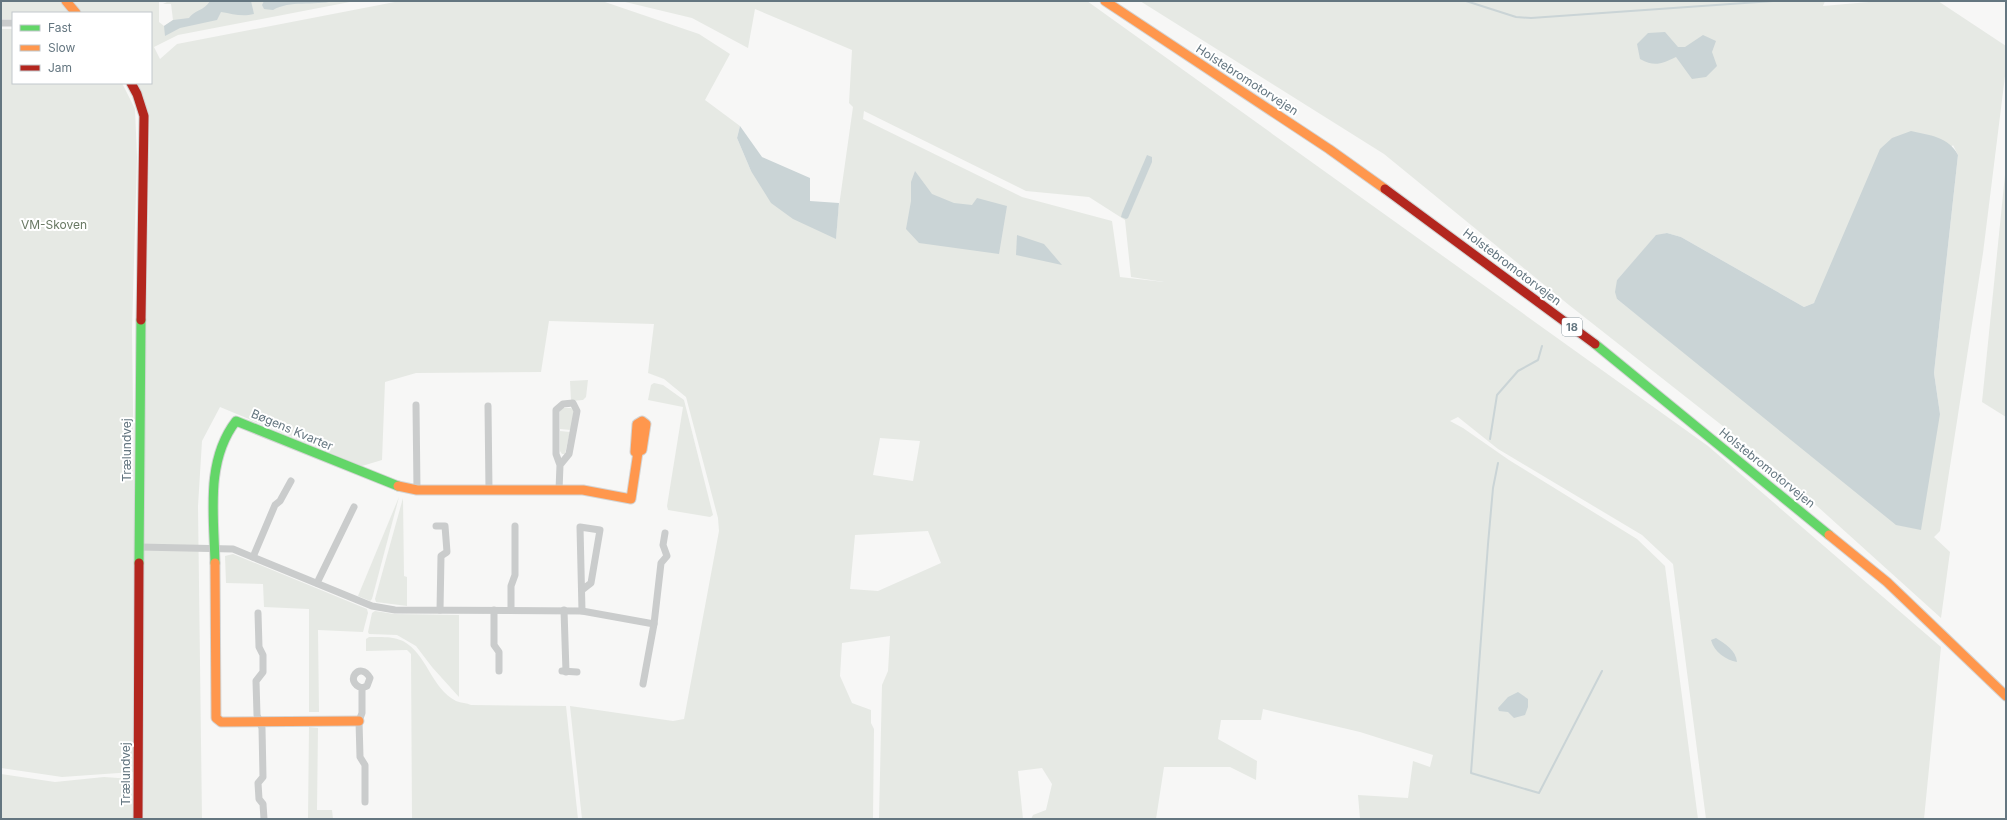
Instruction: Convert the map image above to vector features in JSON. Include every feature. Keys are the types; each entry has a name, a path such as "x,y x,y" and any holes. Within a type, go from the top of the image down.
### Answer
{"main road":[{"path":"66,1 75,12"},
{"name":"Holstebromotorvejen","path":"1105,1 1329,149 1460,243 1598,346 1887,582 2006,696"},
{"name":"Trælundvej","path":"131,84 138,94 144,116 139,547 138,819"},
{"name":"Bøgens Kvarter","path":"359,721 221,722 216,718 214,479 218,456 230,428 236,421 242,422 392,485 417,490 583,490 631,499 638,452"}],"street":[{"path":"1,23 12,23"},
{"path":"559,490 560,465 556,454 556,410 562,404 573,403 577,411 569,454 560,465"},
{"path":"416,405 417,490"},
{"path":"488,406 489,490"},
{"path":"253,557 275,505 280,501 291,481"},
{"path":"317,583 354,507"},
{"path":"436,526 445,526 447,552 441,556 440,610"},
{"path":"511,610 511,586 515,575 515,526"},
{"path":"582,590 591,583 600,530 580,527 582,558 582,590 582,611"},
{"path":"643,684 654,624 661,563 667,556 664,545 665,533"},
{"path":"139,547 233,549 372,606 395,610 564,610 582,611 654,624"},
{"path":"494,610 494,645 499,652 499,671"},
{"path":"564,610 564,671 577,672"},
{"path":"258,613 259,647 263,654 263,672 256,681 257,715 262,728 263,777 258,783 259,799 264,804 264,819"},
{"path":"362,688 362,713 359,721 360,757 365,765 366,802"}],"green space":[{"path":"1,1 60,1 69,12 12,12 12,19 1,19"},
{"path":"72,1 159,1 159,22 164,26 173,20 171,4 163,4 169,1 355,1 178,35 154,47 160,59 177,44 400,1 602,1 699,34 730,54 705,100 740,126 737,138 751,171 836,238 838,213 853,107 849,103 852,50 755,9 748,48 692,18 621,1 1087,1 1708,446 1941,647 1924,819 1706,819 1673,564 1642,535 1498,449 1458,417 1450,421 1463,428 1509,460 1637,539 1665,566 1698,819 1360,819 1358,795 1408,798 1413,761 1430,767 1433,755 1360,732 1263,709 1261,720 1221,720 1218,739 1257,761 1256,780 1230,767 1164,767 1156,819 1031,819 1033,815 1046,810 1052,784 1042,768 1018,771 1023,819 879,819 882,685 888,671 890,636 842,643 840,676 852,703 871,710 871,723 874,729 873,819 582,819 570,706 673,721 684,719 719,531 718,518 686,397 664,379 648,373 654,324 549,321 541,372 416,373 385,382 382,460 362,466 220,407 202,441 198,506 202,819 144,819 142,588 150,116 137,84 152,84 152,12 80,12","holes":["864,111 1026,191 1089,197 1125,220 1131,277 1164,282 1120,277 1112,221 1022,197 863,119","880,438 920,441 913,481 873,475","928,531 941,563 878,591 850,589 855,535"]},
{"path":"1140,1 1825,1 1823,6 1880,1 1938,1 2006,46 2006,68 1983,253 1940,531 1934,537 1950,552 1941,618 1766,460 1569,305 1384,154","holes":["1953,145 1958,155 1934,373 1940,414 1724,384 1617,299 1617,280 1656,236 1667,233 1681,237 1804,307 1814,303"]},
{"name":"VM-Skoven","path":"1,29 12,29 12,84 122,84 135,109 137,157 132,331 135,572 133,772 62,777 1,768"},
{"path":"2006,165 2006,417 1982,402"},
{"path":"588,380 586,397 583,400 571,401 570,381"},
{"path":"654,383 663,385 684,400 713,515 710,517 668,510 667,506 683,407 648,400 651,385"},
{"path":"563,408 571,408 574,411 571,430 560,429 560,411"},
{"path":"560,431 570,432 565,454 562,454 560,451"},
{"path":"399,497 372,599 370,601 358,596"},
{"path":"403,498 404,576 407,577 407,606 376,602 375,599"},
{"path":"233,554 367,609 368,613 363,632 318,630 319,712 309,712 309,609 264,607 263,584 226,583 225,556"},
{"path":"375,611 394,614 459,615 459,697 432,667 416,646 397,635 369,634 368,632 372,613"},
{"path":"369,637 395,638 403,641 418,654 441,688 456,701 471,705 566,706 578,819 412,819 411,654 407,650 366,651 366,639"},
{"path":"309,727 318,728 317,810 332,810 333,819 308,819"},
{"path":"1,774 55,782 104,777 132,779 133,819 1,819"}],"shaded area":[{"path":"210,1 251,1 254,14 241,15 221,12 217,20 180,28 165,36 164,26 173,20 189,18 191,15 205,7"},
{"path":"264,1 334,1 287,5 273,10 264,9 262,5"},
{"path":"1665,32 1678,47 1685,47 1703,35 1716,41 1712,52 1717,66 1706,77 1692,79 1676,57 1658,64 1640,59 1637,44 1648,33"},
{"path":"740,126 762,157 810,178 810,201 839,203 836,239 793,219 771,203 751,171 737,138"},
{"path":"1911,131 1944,141 1954,149 1958,155 1934,373 1940,414 1921,530 1896,525 1617,299 1615,292 1617,280 1656,235 1667,233 1681,237 1804,307 1814,303 1880,149 1892,138"},
{"path":"1147,155 1152,157 1152,162 1128,218 1126,219 1121,217 1122,213"},
{"path":"915,171 932,194 954,203 972,205 977,198 1007,206 999,254 919,243 906,229 911,201 911,182"},
{"path":"1017,235 1044,244 1062,265 1016,255"},
{"path":"1716,638 1735,654 1737,662 1721,655 1718,652 1711,640"},
{"path":"1518,692 1528,699 1528,707 1525,715 1514,718 1508,712 1499,711 1498,708 1508,697"}],"waterway":[{"path":"1466,1 1516,17 1531,18 1773,1"},
{"path":"1490,439 1497,395 1518,371 1538,360 1542,346"},
{"path":"1498,463 1493,488 1488,544 1471,773 1539,793 1602,671"}],"traffic: fast":[{"path":"139,563 141,320"},
{"path":"1595,344 1829,535"},
{"path":"215,563 213,508 215,471 226,437 236,421 398,486"}],"traffic: slow":[{"path":"66,1 75,12"},
{"path":"1105,1 1329,149 1385,189"},
{"path":"398,486 417,490 583,490 631,499 638,452 642,450 646,424 642,421 637,424 635,452 638,452"},
{"path":"1829,535 1887,582 2006,696"},
{"path":"215,563 216,718 221,722 359,721"}],"traffic: jam":[{"path":"132,84 137,94 144,116 141,320"},
{"path":"1385,189 1595,344"},
{"path":"138,819 139,563"}]}
